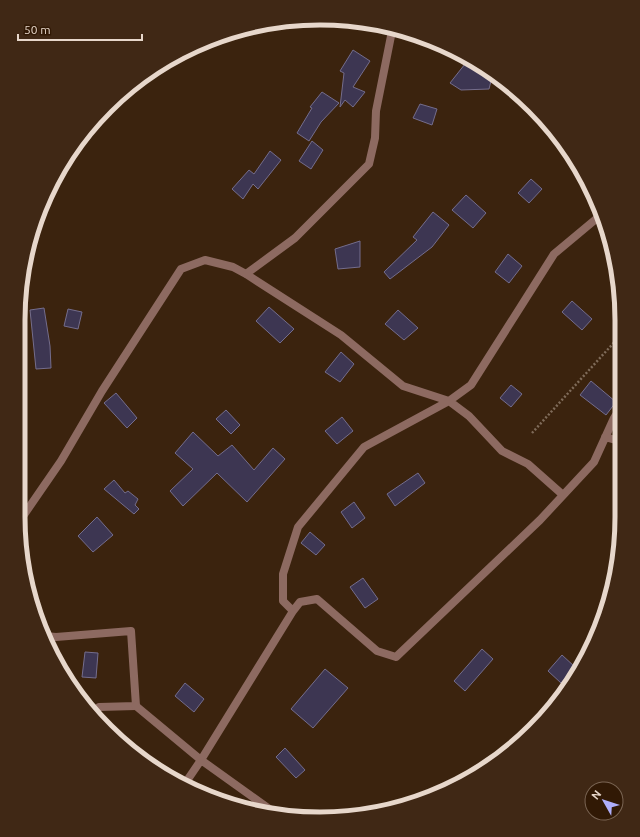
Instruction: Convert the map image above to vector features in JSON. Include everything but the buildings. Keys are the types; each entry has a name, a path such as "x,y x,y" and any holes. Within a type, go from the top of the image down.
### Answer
{"street":[{"path":"246,274 295,238 369,164 375,138 376,111 392,34"},
{"path":"293,611 283,600 283,574 298,527 364,447 449,401 471,384 554,254 597,218"},
{"path":"25,513 60,461 102,391 181,269 205,260 233,267 246,274 340,335 402,386 449,401 469,416 502,451 528,464 563,495"},
{"path":"187,780 300,602 316,599 377,651 396,657 540,520 594,462 615,416"},
{"path":"605,437 615,440"},
{"path":"50,636 131,631 136,706"},
{"path":"96,710 100,707 136,706 201,760 266,807"}],"path":[{"path":"532,433 615,341"}]}
